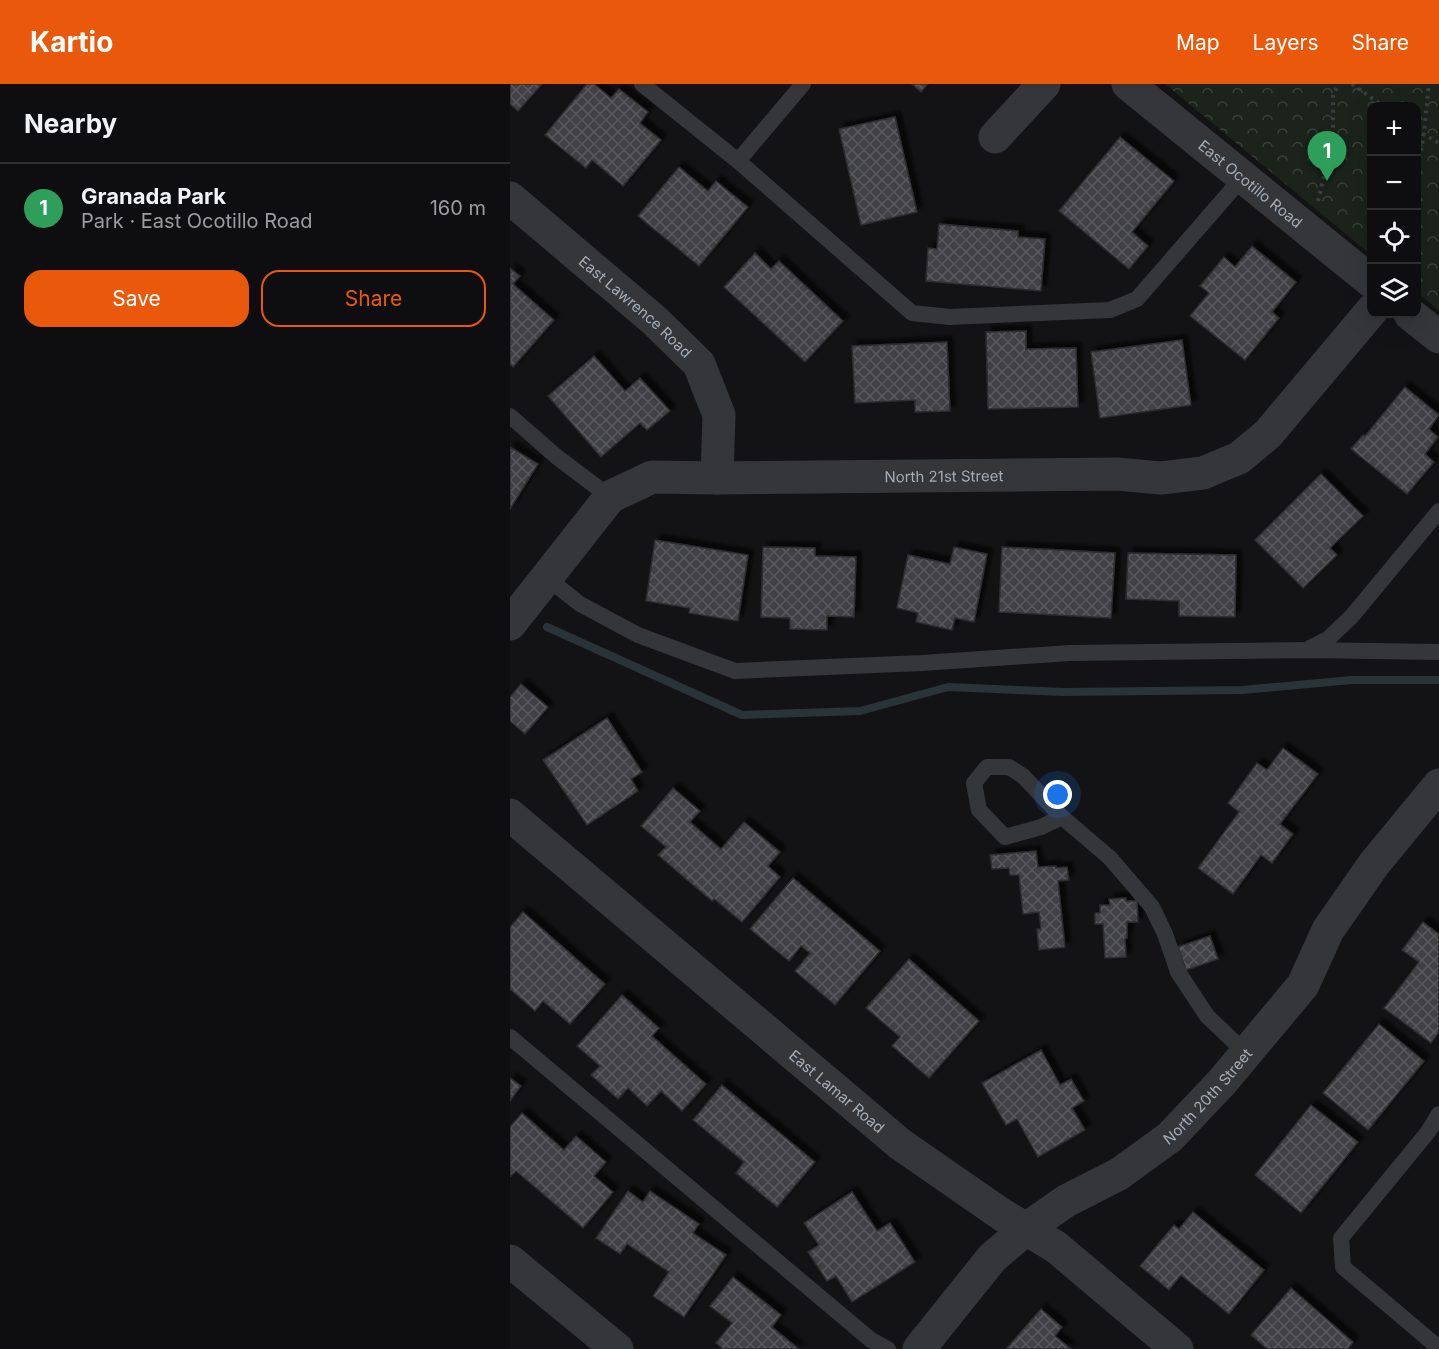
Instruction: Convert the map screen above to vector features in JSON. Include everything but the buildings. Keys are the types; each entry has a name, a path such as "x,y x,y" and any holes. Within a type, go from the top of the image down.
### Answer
{"street":[{"path":"995,137 1044,84"},
{"name":"East Ocotillo Road","path":"1128,84 1367,279"},
{"name":"East Lawrence Road","path":"510,198 655,321 699,364 719,415 717,478"},
{"name":"North 21st Street","path":"510,624 610,497 652,477 1117,474 1161,478 1203,473 1239,458 1268,434 1367,315"},
{"path":"1415,318 1439,337"},
{"name":"North 20th Street","path":"919,1349 992,1258 1026,1229 1066,1201 1119,1174 1170,1137 1222,1082 1303,985 1328,930 1374,864 1439,785"},
{"name":"East Lamar Road","path":"510,815 900,1144 1000,1214 1063,1252 1177,1349"},
{"path":"510,1260 617,1349"}],"lane":[{"path":"642,84 738,161 912,313 950,317 1110,310 1137,299 1243,177"},
{"path":"738,161 803,84"},
{"path":"510,416 557,457 610,497"},
{"path":"1306,650 1328,639 1352,616 1439,511"},
{"path":"547,578 580,604 638,635 735,671 921,663 1070,653 1306,650 1439,652"},
{"path":"1062,817 1041,828 1005,837 979,810 974,783 987,767 1009,767 1023,776 1062,817 1110,858 1152,907 1178,972 1207,1016 1246,1053"},
{"path":"510,1037 871,1340 888,1349"},
{"path":"1439,1114 1428,1132 1341,1238 1343,1267 1439,1348"}],"path":[{"path":"1316,206 1333,138 1334,96 1338,84"},
{"path":"1352,84 1377,102"},
{"path":"1420,156 1429,84"},
{"path":"1423,134 1439,143"}],"green space":[{"path":"1165,84 1439,84 1439,311 1421,295 1421,102 1367,102 1367,252"}],"waterway":[{"path":"547,627 742,715 860,711 948,687 1064,692 1243,690 1352,680 1439,680"}],"place":[{"name":"Granada Park","path":"1327,181"}]}
